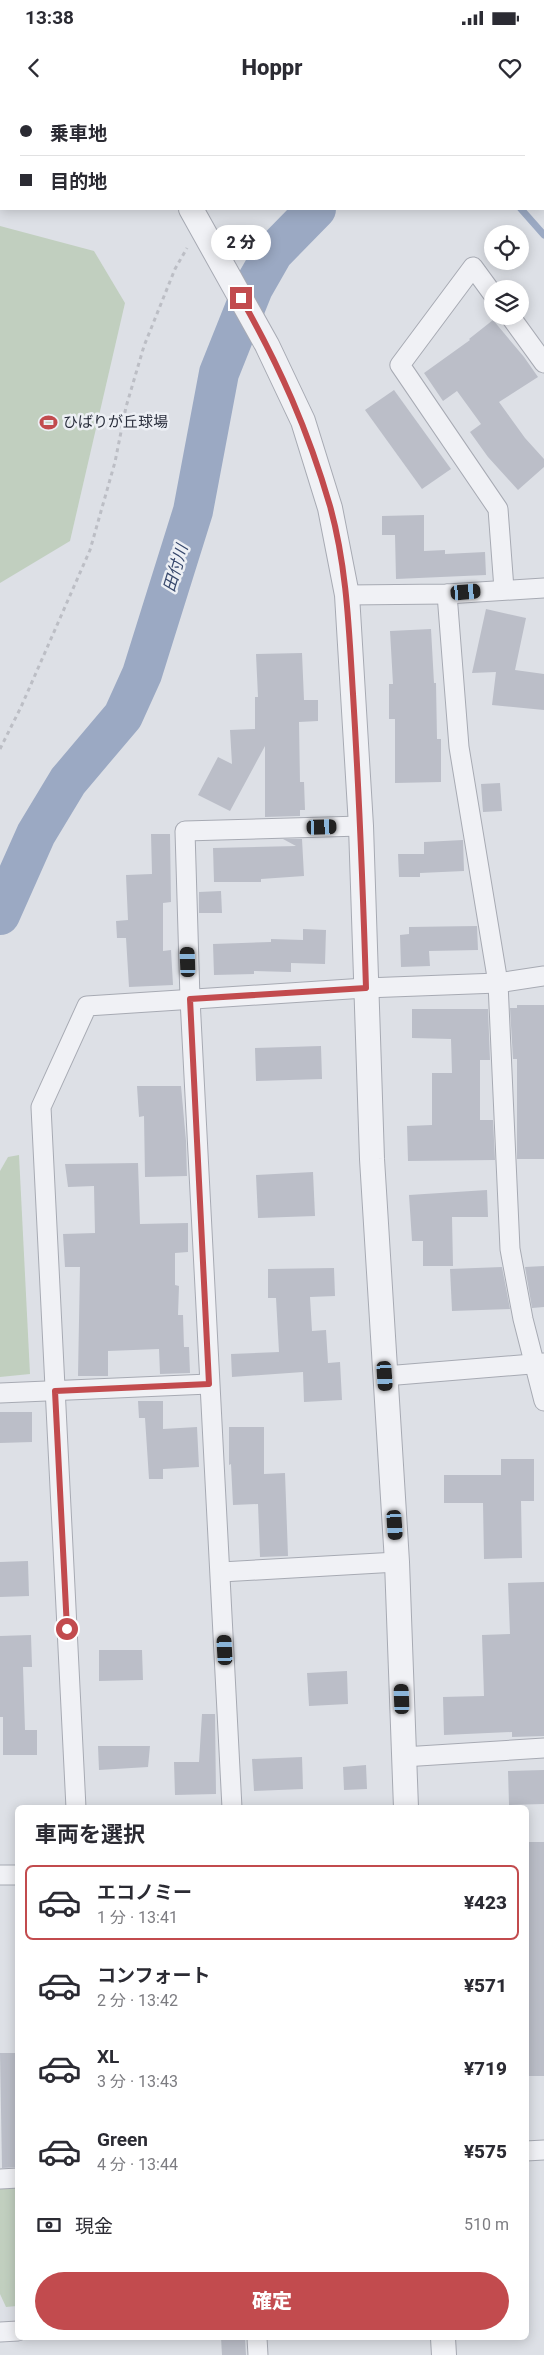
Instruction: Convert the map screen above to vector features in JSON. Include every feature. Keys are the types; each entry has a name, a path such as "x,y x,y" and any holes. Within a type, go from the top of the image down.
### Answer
{"street":[{"path":"192,210 267,345 303,421 330,508 347,595 362,826 372,1159 397,1562 406,1805"},
{"path":"484,282 473,267 400,365 498,509 504,589"},
{"path":"517,325 544,362"},
{"path":"347,595 447,594 544,588"},
{"path":"447,594 459,747 498,982 510,1249 539,1363 544,1401"},
{"path":"232,1805 190,999 185,831 362,826"},
{"path":"76,1805 41,1106 87,1006 366,988 498,982 544,976"},
{"path":"385,1376 539,1363"},
{"path":"0,1393 209,1384"},
{"path":"221,1572 397,1562"},
{"path":"403,1757 544,1748"},
{"path":"0,1875 15,1875"},
{"path":"529,2151 544,2150"},
{"path":"0,2179 15,2178"},
{"path":"0,2332 15,2331"},
{"path":"257,2340 258,2355"},
{"path":"443,2340 444,2355"}],"path":[{"path":"0,749 21,707 90,550 115,462 128,398 144,346 174,269 186,249 207,236"}],"green space":[{"name":"ひばりが丘球場","path":"0,226 94,251 125,303 70,541 0,583"},
{"path":"19,1155 30,1374 0,1377 0,1171 8,1157"},
{"path":"15,2185 15,2306 6,2307 0,2294 0,2186"}],"building":[{"path":"487,325 497,325 538,377 499,402 525,438 544,459 544,467 518,490 488,457 470,432 481,424 457,391 443,401 424,373"},
{"path":"394,390 451,469 422,489 365,410"},
{"path":"424,515 424,551 445,550 445,554 485,552 486,575 396,579 395,535 382,535 382,516"},
{"path":"486,609 526,618 515,670 544,674 544,710 492,705 496,672 472,673"},
{"path":"431,629 434,683 436,683 437,739 441,739 441,782 395,783 395,719 389,719 389,684 393,684 390,631"},
{"path":"302,653 304,700 318,700 318,721 299,722 300,782 304,782 305,810 300,810 300,816 265,817 265,746 230,811 198,795 218,757 232,764 230,730 255,729 255,697 258,697 256,654"},
{"path":"500,783 502,811 483,812 481,784"},
{"path":"151,834 170,834 171,902 163,903 163,951 171,950 173,985 129,987 126,938 117,938 116,921 128,920 126,875 152,874"},
{"path":"283,839 302,839 304,876 261,879 261,882 214,882 213,848 296,846"},
{"path":"463,840 464,871 420,873 420,877 399,877 398,854 424,854 424,842"},
{"path":"221,891 222,913 199,913 199,892"},
{"path":"477,926 478,950 429,951 430,966 401,967 400,935 409,934 409,927"},
{"path":"303,929 326,930 325,964 291,963 291,972 254,971 254,974 214,975 213,944 271,942 271,939 303,940"},
{"path":"517,1005 544,1005 544,1159 517,1159 517,1059 513,1059 510,1008 517,1008"},
{"path":"412,1009 488,1009 490,1060 480,1060 480,1120 493,1120 495,1160 408,1161 407,1126 432,1125 432,1073 452,1073 451,1039 412,1038"},
{"path":"321,1046 322,1079 256,1081 255,1048"},
{"path":"137,1086 181,1086 187,1176 145,1177 144,1116 139,1117"},
{"path":"138,1163 140,1224 188,1223 188,1252 175,1253 175,1285 179,1286 178,1315 183,1315 184,1347 189,1347 190,1373 160,1374 159,1349 108,1351 108,1376 78,1376 80,1267 65,1267 63,1234 95,1233 94,1186 68,1187 65,1164"},
{"path":"313,1172 315,1216 258,1218 256,1175"},
{"path":"487,1190 488,1217 452,1217 453,1266 423,1266 423,1241 412,1241 409,1195"},
{"path":"544,1266 544,1307 532,1308 525,1267"},
{"path":"502,1267 510,1309 452,1311 450,1269"},
{"path":"334,1268 335,1296 310,1297 312,1331 326,1330 328,1363 340,1362 342,1400 304,1402 303,1372 232,1377 231,1354 279,1352 276,1298 268,1298 268,1269"},
{"path":"138,1401 163,1401 163,1429 197,1427 199,1467 163,1469 163,1479 149,1479 145,1418 139,1418"},
{"path":"0,1412 32,1412 32,1442 0,1443"},
{"path":"229,1427 264,1427 264,1474 285,1473 288,1556 260,1557 258,1504 233,1505 231,1464 229,1465"},
{"path":"501,1459 534,1459 534,1501 521,1501 522,1558 484,1559 483,1503 444,1503 444,1475 501,1475"},
{"path":"28,1561 29,1596 0,1597 0,1562"},
{"path":"544,1582 544,1736 512,1737 512,1732 444,1735 443,1697 484,1696 482,1635 510,1634 508,1583"},
{"path":"31,1635 32,1667 23,1667 25,1730 37,1730 37,1755 3,1755 3,1717 0,1717 0,1636"},
{"path":"99,1650 142,1650 143,1680 99,1681"},
{"path":"347,1671 348,1704 309,1706 307,1673"},
{"path":"202,1714 215,1714 216,1794 175,1795 174,1762 199,1762"},
{"path":"98,1746 150,1746 148,1767 99,1770"},
{"path":"302,1757 303,1789 254,1791 252,1759"},
{"path":"366,1765 367,1789 344,1790 343,1767"},
{"path":"544,1770 544,1804 509,1805 508,1771"},
{"path":"529,1842 544,1842 544,2076 529,2076"},
{"path":"0,2053 15,2053 15,2167 2,2168"},
{"path":"221,2340 245,2340 246,2355 222,2355"}],"waterway":[{"name":"田付川","path":"0,915 36,834 68,781 123,716 142,674 193,511 219,373 253,288 273,253 315,210"},
{"path":"522,210 544,235"}],"place":[{"name":"ひばりが丘球場","path":"49,422"}],"route":[{"path":"67,1629 55,1391 209,1384 190,999 366,988 362,826 347,595 330,508 303,421 267,345 241,298"}]}
